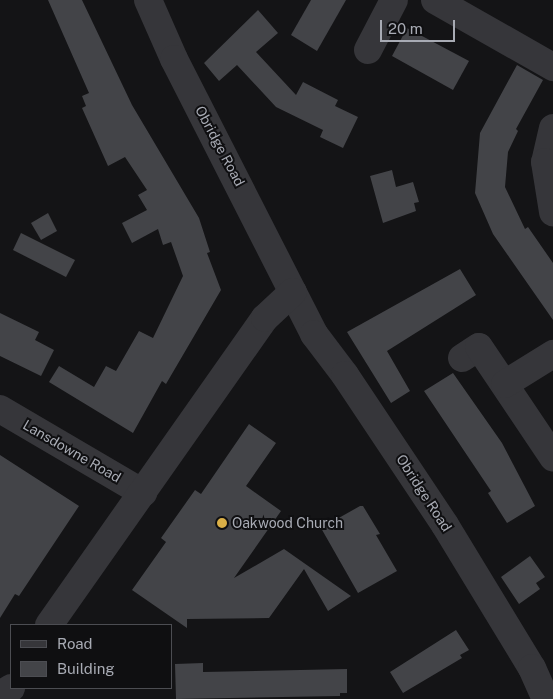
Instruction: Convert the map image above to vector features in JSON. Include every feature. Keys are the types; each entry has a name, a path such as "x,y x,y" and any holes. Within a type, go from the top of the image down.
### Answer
{"street":[{"name":"Obridge Road","path":"148,0 174,59 314,334 345,375 445,525 532,668 546,699"},
{"path":"368,50 394,0"},
{"path":"435,0 553,67"},
{"path":"553,128 545,162 553,212"},
{"path":"50,624 266,318 293,292"},
{"path":"462,358 479,347 553,457"},
{"path":"505,384 553,354"},
{"name":"Lansdowne Road","path":"0,409 143,493"}],"building":[{"path":"48,0 82,0 132,105 199,218 210,252 207,253 221,290 166,384 162,381 133,433 49,382 59,366 94,387 106,366 116,371 139,331 153,338 183,276 171,242 163,245 158,229 132,243 122,223 147,210 138,195 147,190 125,157 108,166 82,108 86,106 82,96 89,93"},
{"path":"311,0 346,0 317,51 291,35"},
{"path":"258,10 278,33 256,52 296,95 303,82 338,100 335,106 358,117 343,148 320,137 323,130 276,107 237,65 219,81 204,63"},
{"path":"407,28 469,61 453,90 392,56"},
{"path":"517,65 543,80 516,129 518,131 508,152 505,187 525,229 528,227 553,263 553,320 493,234 475,193 480,133"},
{"path":"392,170 396,187 413,182 419,202 414,203 416,211 383,223 370,176"},
{"path":"48,213 57,231 41,240 31,223"},
{"path":"21,233 75,260 66,277 13,250"},
{"path":"460,269 476,295 387,351 410,391 391,403 347,332"},
{"path":"0,313 39,332 35,340 54,350 41,376 0,356"},
{"path":"453,373 502,443 535,506 507,523 488,493 491,491 424,391"},
{"name":"Oakwood Church","path":"249,424 276,443 246,486 281,511 234,578 284,549 351,596 328,611 304,569 269,618 187,619 187,628 132,590 166,542 161,538 195,490 201,494"},
{"path":"0,455 79,506 19,596 15,594 0,618"},
{"path":"363,506 380,534 376,535 397,571 358,593 321,528"},
{"path":"530,556 545,577 536,583 540,589 519,604 501,577"},
{"path":"456,630 469,650 460,655 462,658 403,693 390,672"},
{"path":"203,663 203,672 347,669 347,693 340,693 340,696 176,699 175,664"}],"place":[{"name":"Oakwood Church","path":"222,523"}]}
